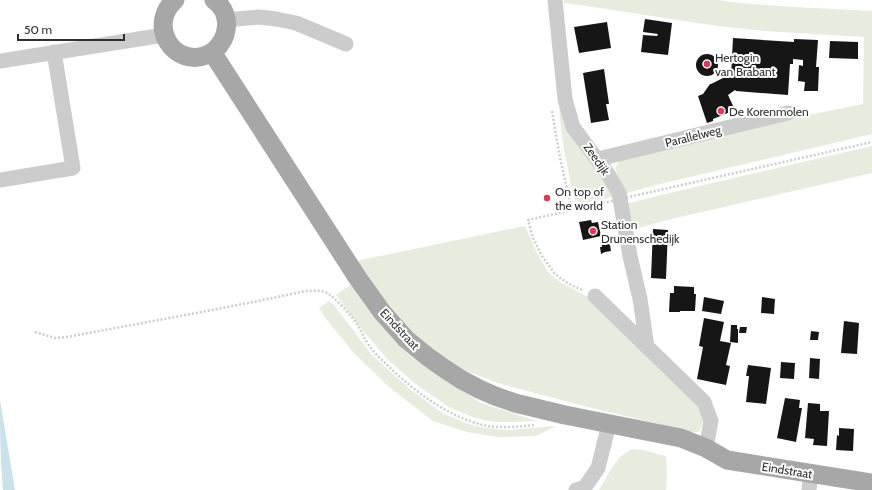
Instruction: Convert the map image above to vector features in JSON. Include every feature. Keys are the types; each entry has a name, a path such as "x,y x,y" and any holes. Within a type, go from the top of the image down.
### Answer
{"main road":[{"path":"175,0 169,5 164,14 162,24 164,35 169,45 178,53 189,57 201,57 212,52 221,45 226,35 227,24 225,13 219,3 214,0"},
{"name":"Eindstraat","path":"212,52 357,277 382,312 406,339 445,369 462,380 495,396 515,403 551,412 681,438 706,448 726,460 810,482 872,483"}],"street":[{"name":"Zeedijk","path":"555,0 565,99 573,127 598,159 618,193 640,300 647,347"},
{"path":"226,20 259,17 289,21 346,44"},
{"path":"0,61 164,35"},
{"path":"0,180 72,168 54,52"},
{"name":"Parallelweg","path":"598,159 788,112"},
{"path":"595,296 704,402 711,421 706,448"},
{"path":"576,490 585,487 598,468 609,424"}],"path":[{"path":"552,109 560,158 572,210"},
{"path":"595,296 569,284 555,274 542,256 533,238 528,220 872,142"},
{"path":"35,332 55,338 67,337 306,292 325,292 335,299 356,322 370,348 417,392 452,414 479,424 498,427 535,425"}],"shaded area":[{"path":"564,0 718,0 795,7 872,11 872,134 656,185 624,194 616,170 616,166 620,160 784,120 863,104 864,37 764,31 717,26 564,3"},
{"path":"559,104 612,194 612,197 583,203 575,200 563,145"},
{"path":"872,146 872,173 667,220 631,230 626,204"},
{"path":"525,226 537,253 548,272 560,282 590,298 699,401 703,421 699,432 688,432 580,405 498,383 469,372 446,360 402,325 356,261"},
{"path":"352,284 365,305 389,334 417,360 481,403 537,421 494,422 475,418 449,407 417,385 388,360 359,326 336,295"},
{"path":"329,301 334,305 372,355 411,390 442,413 468,424 486,428 507,430 556,426 536,436 497,437 467,432 433,421 389,387 353,352 319,308"},
{"path":"633,449 666,456 666,490 599,490 617,461"}],"water":[{"path":"0,400 15,490 3,490"}],"building":[{"path":"645,19 672,23 668,55 641,52 643,35 657,36 658,34 643,32"},
{"path":"607,22 611,48 579,53 574,27"},
{"path":"733,38 794,42 794,39 818,40 816,67 819,67 818,91 804,91 805,82 798,81 799,65 803,66 803,60 793,59 793,64 790,64 788,95 735,90 728,95 735,110 707,123 698,96 703,94 710,84 727,76 731,76"},
{"path":"830,41 858,42 858,59 829,58"},
{"name":"Hertogin van Brabant","path":"707,54 715,57 718,65 715,73 707,76 699,73 696,65 699,57"},
{"path":"604,69 609,104 606,104 609,120 591,123 583,73"},
{"path":"591,220 592,223 598,222 601,236 583,240 579,222"},
{"path":"653,229 668,230 666,279 651,278"},
{"path":"609,239 611,251 601,254 601,241"},
{"path":"674,286 694,287 694,294 696,294 695,311 669,312 670,293 674,293"},
{"path":"704,297 724,301 721,314 702,311"},
{"path":"762,297 775,299 774,314 761,313"},
{"path":"704,318 724,322 720,341 731,343 726,365 730,366 726,385 697,379 703,347 699,346"},
{"path":"844,321 859,323 857,354 841,353"},
{"path":"731,325 737,325 738,343 730,342"},
{"path":"740,327 747,327 746,333 739,333"},
{"path":"811,331 819,332 818,340 810,340"},
{"path":"810,358 820,359 819,379 809,378"},
{"path":"781,362 795,363 794,379 780,378"},
{"path":"748,365 771,368 766,404 746,402 749,376 746,376"},
{"path":"785,398 800,400 799,408 802,408 796,442 777,438"},
{"path":"808,403 820,404 820,411 829,411 827,446 813,445 814,439 805,438"},
{"path":"839,428 854,429 853,451 836,450"}],"place":[{"name":"Hertogin van Brabant","path":"707,64"},
{"name":"De Korenmolen","path":"721,111"},
{"name":"On top of the world","path":"547,198"},
{"name":"Station Drunenschedijk","path":"593,231"}]}
